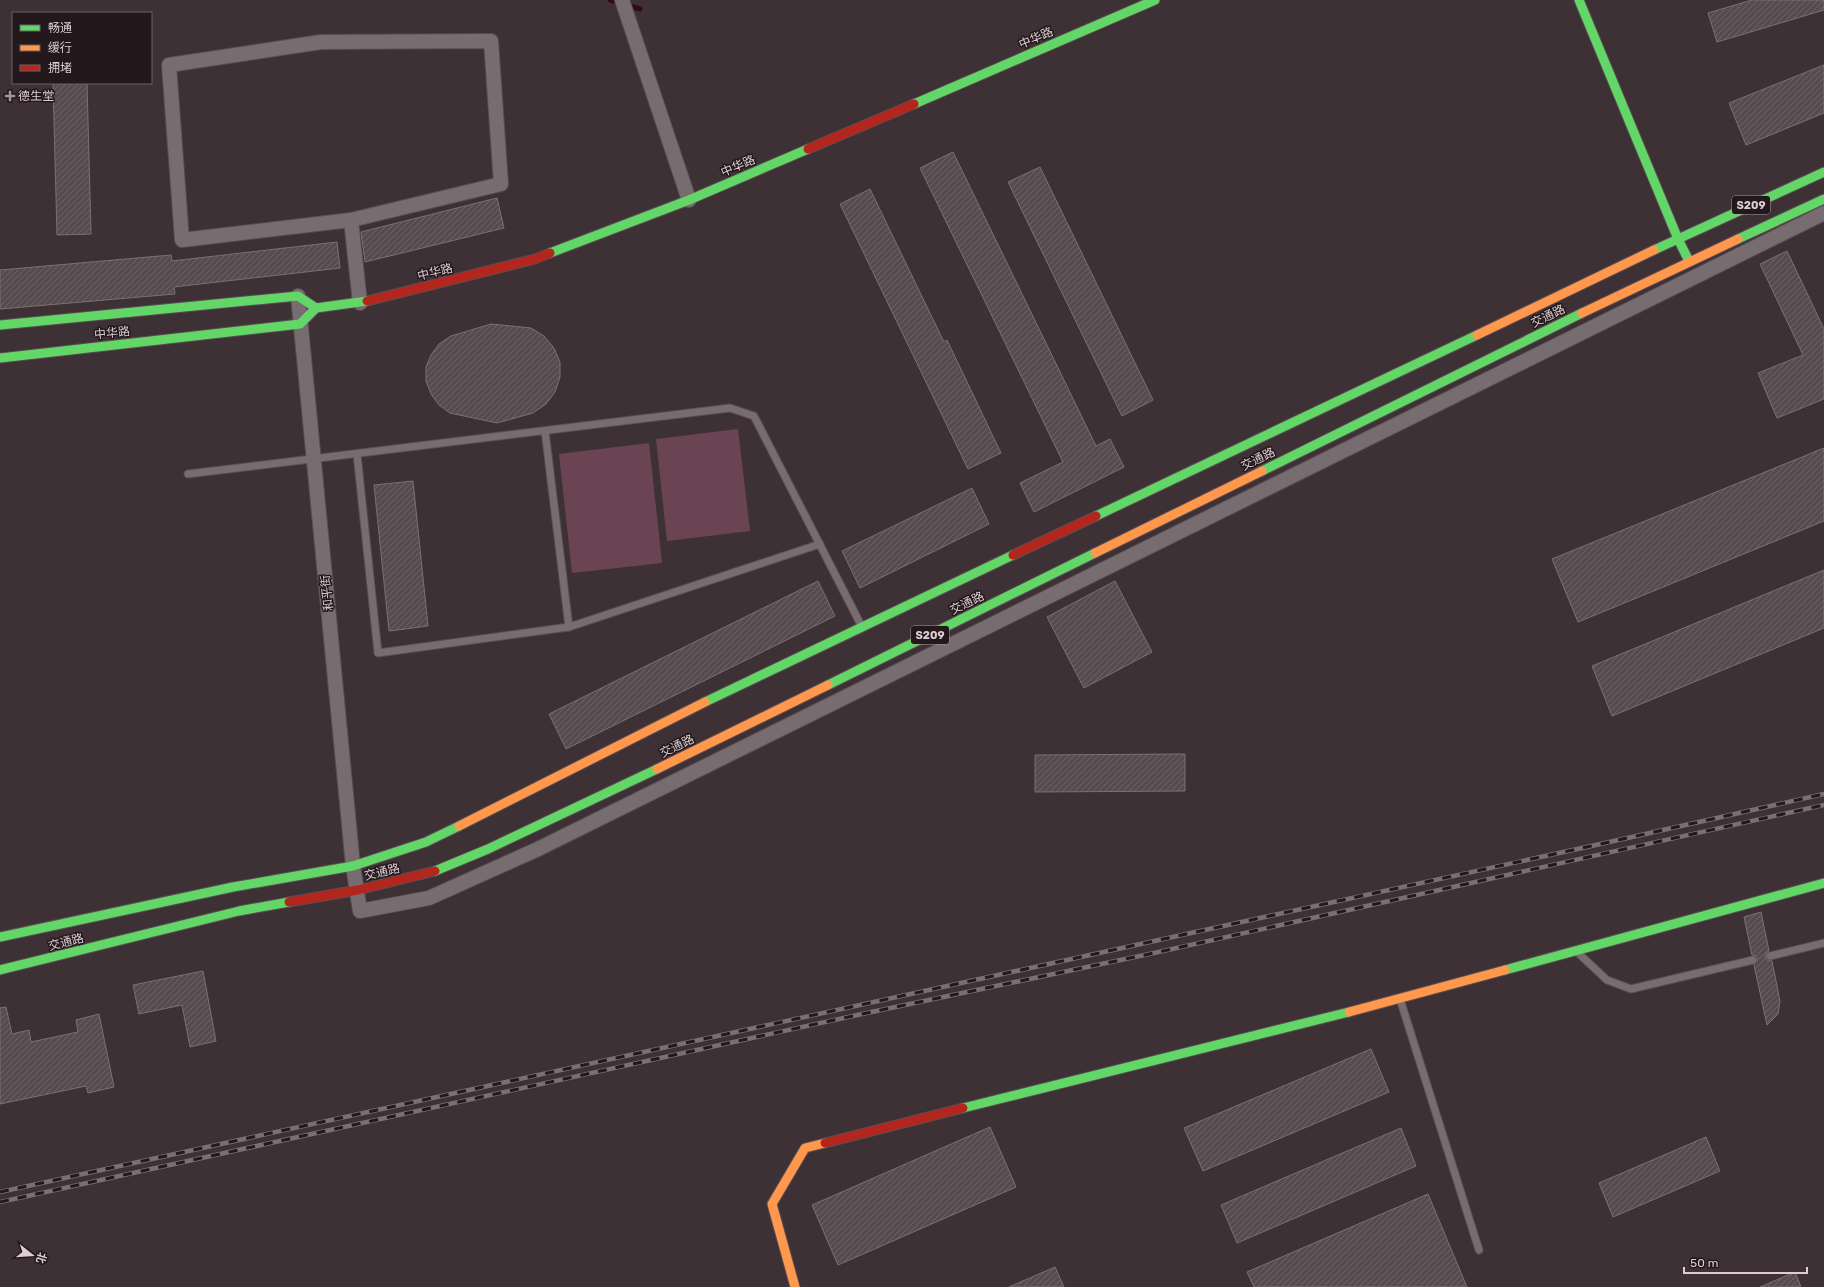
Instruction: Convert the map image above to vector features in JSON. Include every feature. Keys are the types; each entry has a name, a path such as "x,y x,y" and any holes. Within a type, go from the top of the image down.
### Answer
{"main road":[{"name":"中华路","path":"316,308 360,303 535,259 689,200 1155,0"},
{"path":"1580,0 1678,239 1689,261"},
{"name":"交通路","path":"0,937 233,887 353,866 426,842 490,812 719,696 862,627 1678,239 1824,172"},
{"name":"交通路","path":"0,970 239,910 358,890 428,874 488,850 626,784 1689,261 1824,199"},
{"name":"中华路","path":"0,325 298,296"},
{"path":"298,296 316,308 300,324"},
{"name":"中华路","path":"0,358 300,324"},
{"path":"795,1287 772,1204 805,1148 1400,999 1577,952 1824,883"}],"street":[{"path":"622,0 626,16 689,200"},
{"path":"491,41 501,184 351,220 182,240 169,65 320,42 491,41"},
{"name":"和平街","path":"298,296 353,866 358,890 360,911 429,898 538,849 1824,213"},
{"path":"351,220 360,303"}],"lane":[{"path":"188,474 313,460 730,408 754,416 862,627"},
{"path":"545,431 569,626"},
{"path":"357,454 378,652 569,626 820,544"},
{"path":"1770,956 1824,943"},
{"path":"1577,952 1607,980 1631,989 1753,960"},
{"path":"1400,999 1479,1250"}],"shaded area":[{"path":"738,429 750,531 667,541 656,439"},
{"path":"649,443 662,563 572,573 559,454"}],"building":[{"path":"1752,0 1824,0 1824,10 1717,42 1708,13"},
{"path":"1824,65 1824,113 1746,145 1729,103"},
{"path":"53,84 87,84 91,234 57,235"},
{"path":"953,152 1096,446 1110,439 1124,467 1034,512 1020,483 1063,462 920,168"},
{"path":"1040,167 1153,400 1122,416 1008,182"},
{"path":"870,189 944,342 947,340 1001,453 968,469 840,204"},
{"path":"497,198 504,228 365,262 361,232"},
{"path":"337,242 340,268 174,287 175,294 0,309 0,270 171,255 172,261"},
{"path":"1787,251 1824,329 1824,399 1777,418 1758,373 1803,355 1760,264"},
{"path":"491,324 531,328 544,336 554,348 560,362 560,377 555,392 546,404 533,413 497,423 450,413 439,405 431,394 426,381 426,367 431,355 439,344 451,336"},
{"path":"1824,448 1824,521 1578,622 1552,559"},
{"path":"413,481 428,626 389,631 374,485"},
{"path":"972,488 989,524 860,588 842,551"},
{"path":"1824,570 1824,628 1612,716 1592,666"},
{"path":"818,581 835,616 566,749 549,714"},
{"path":"1115,581 1152,652 1084,688 1047,617"},
{"path":"1185,754 1185,791 1035,792 1035,755"},
{"path":"1761,912 1769,951 1766,953 1765,957 1767,960 1772,961 1780,1001 1778,1014 1767,1025 1754,965 1758,959 1756,956 1752,955 1744,917"},
{"path":"203,971 216,1041 190,1047 182,1005 139,1014 133,985"},
{"path":"6,1007 12,1034 29,1030 31,1042 78,1032 76,1020 99,1014 114,1087 88,1093 86,1086 0,1104 0,1008"},
{"path":"1371,1049 1389,1092 1203,1171 1184,1128"},
{"path":"990,1127 1016,1187 838,1265 812,1205"},
{"path":"1401,1128 1416,1166 1237,1243 1221,1205"},
{"path":"1706,1137 1720,1171 1613,1217 1599,1183"},
{"path":"1428,1194 1467,1287 1254,1287 1247,1272"},
{"path":"1055,1267 1064,1287 1009,1287"},
{"path":"1795,1272 1801,1287 1760,1287"}],"waterway":[{"path":"610,0 640,9"}],"railway":[{"path":"0,1192 1824,794"},
{"path":"0,1202 862,1014 1154,953 1824,805"}],"traffic: fast":[{"path":"914,104 1155,0"},
{"path":"1579,0 1678,239 1689,261"},
{"path":"550,253 689,200 808,149"},
{"path":"1654,250 1824,172"},
{"path":"1738,239 1824,199"},
{"path":"0,325 298,296 316,308 367,301"},
{"path":"0,358 300,324 316,308"},
{"path":"1262,471 1582,313"},
{"path":"1096,516 1477,335"},
{"path":"828,685 1095,553"},
{"path":"705,702 1013,555"},
{"path":"435,871 488,849 657,769"},
{"path":"0,937 233,887 353,866 426,842 459,826"},
{"path":"1505,970 1824,883"},
{"path":"0,970 239,911 289,902"},
{"path":"963,1108 1349,1012"}],"traffic: slow":[{"path":"1582,313 1738,239"},
{"path":"1477,335 1654,250"},
{"path":"1095,553 1262,471"},
{"path":"657,769 828,685"},
{"path":"459,826 705,702"},
{"path":"1349,1012 1505,970"},
{"path":"795,1287 772,1204 805,1148 825,1143"}],"traffic: jam":[{"path":"808,149 914,104"},
{"path":"367,301 535,259 550,253"},
{"path":"1013,555 1096,516"},
{"path":"289,902 358,890 435,871"},
{"path":"825,1143 963,1108"}],"place":[{"name":"德生堂","path":"10,96"}]}
